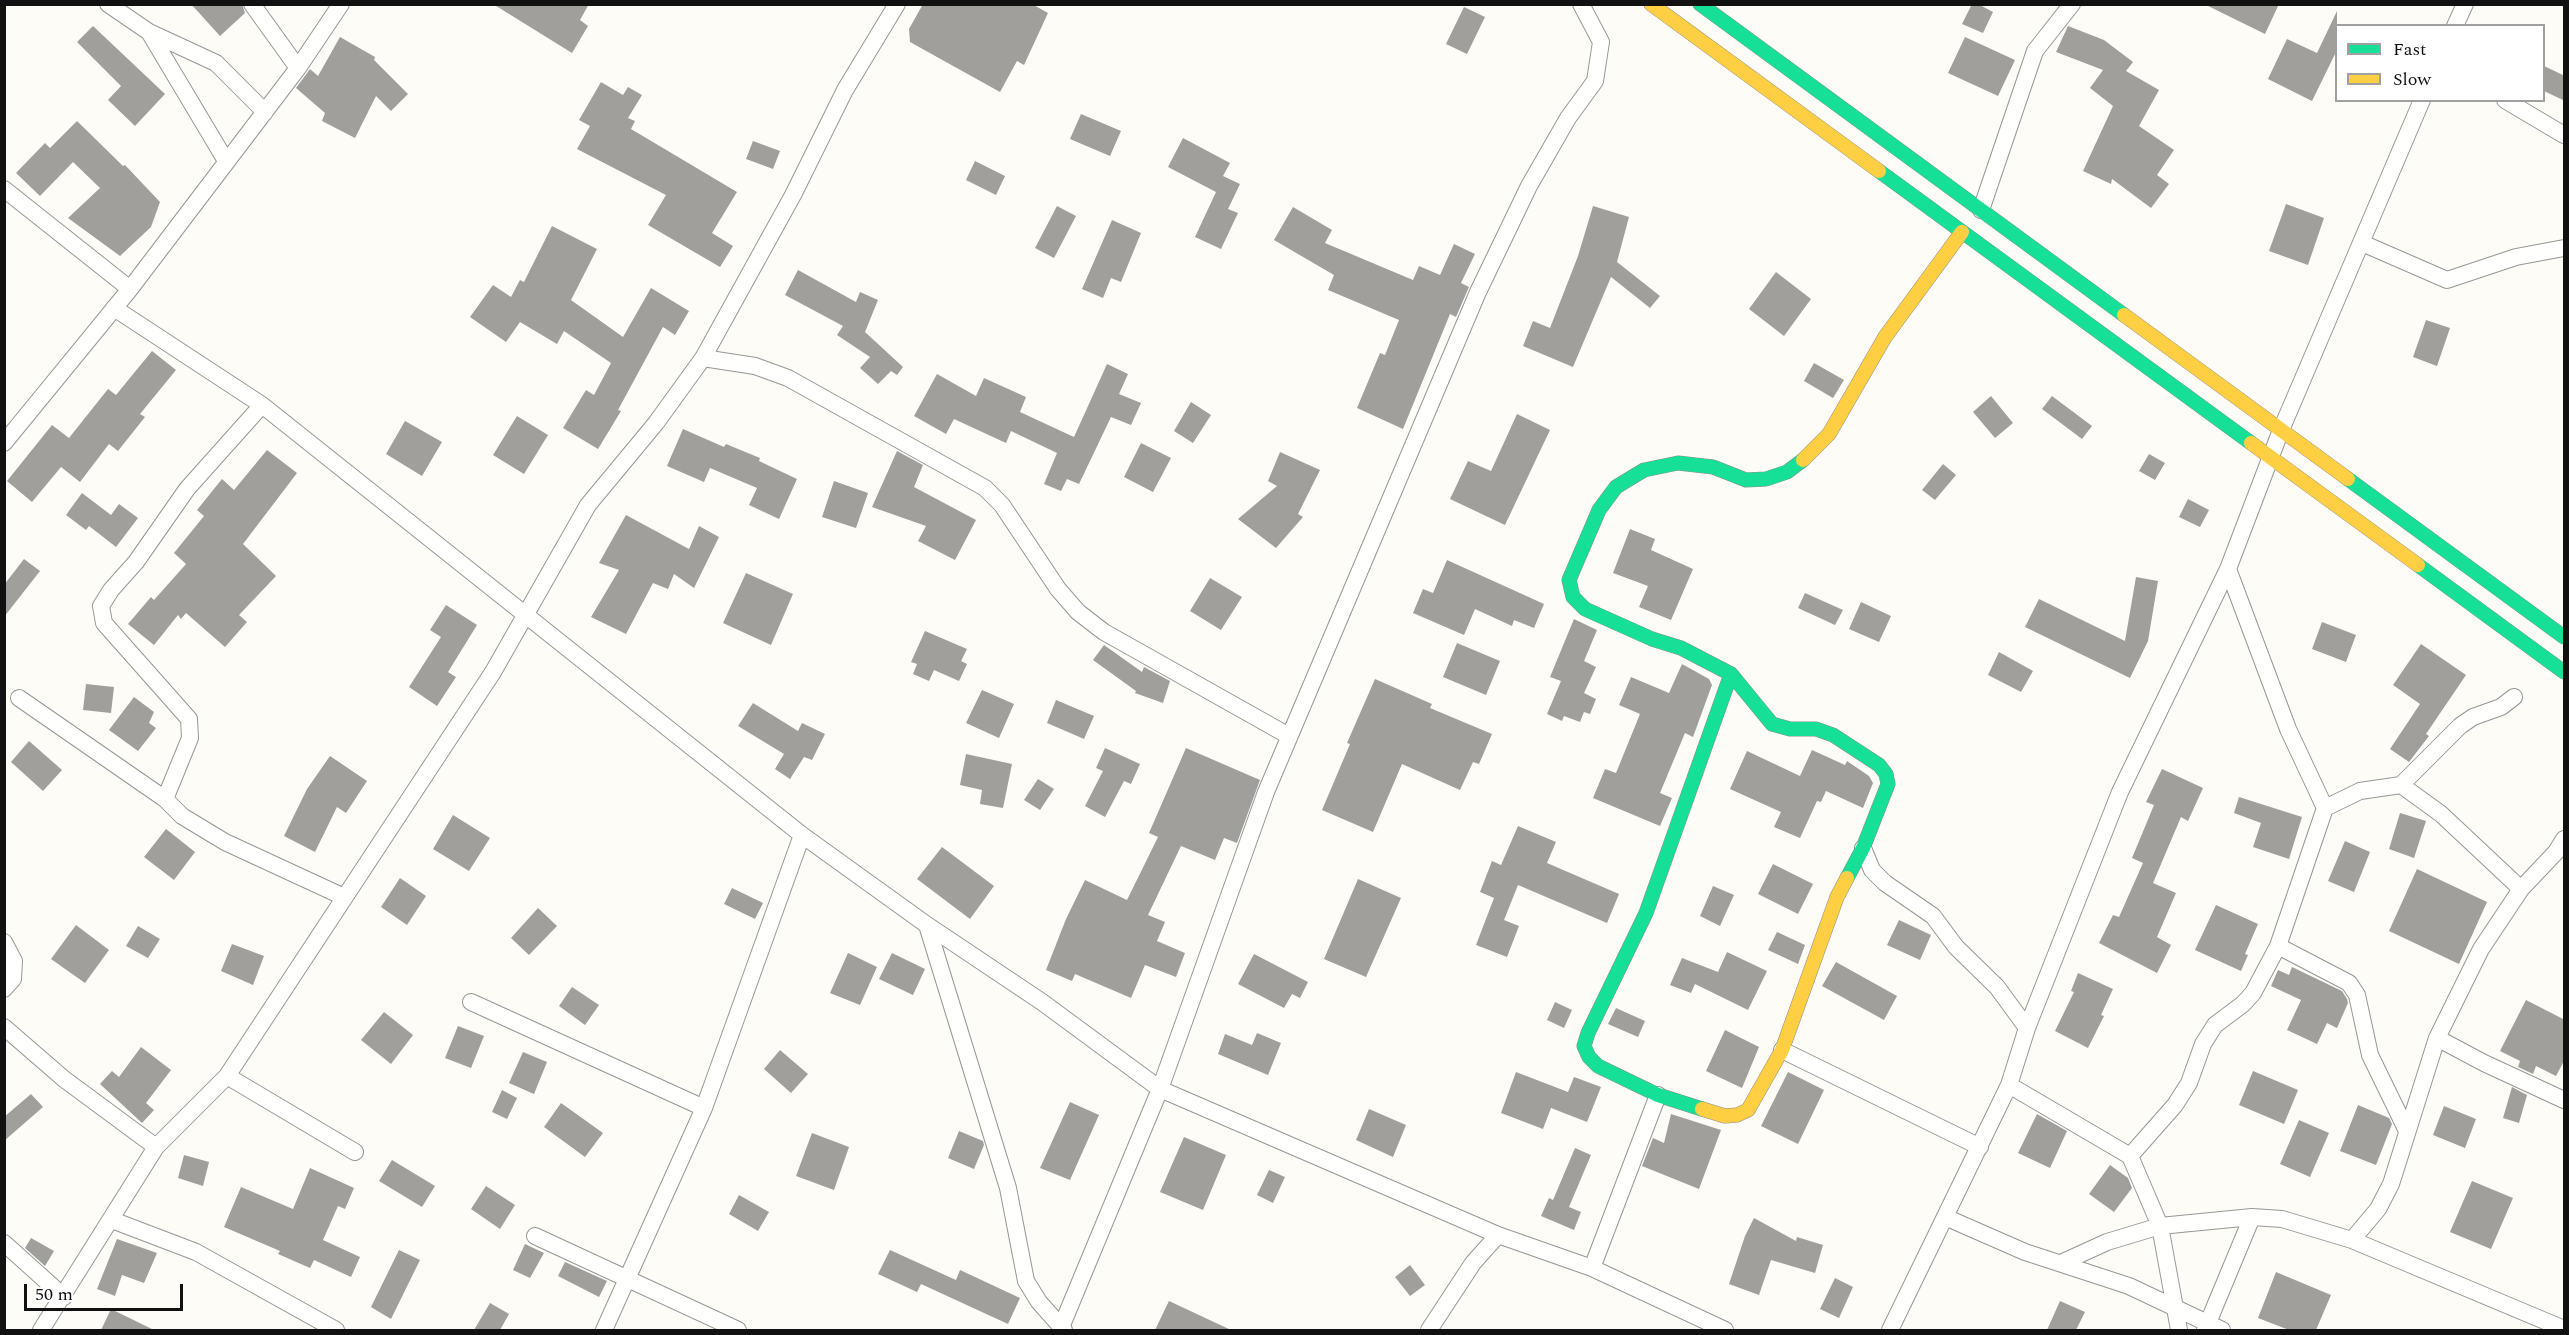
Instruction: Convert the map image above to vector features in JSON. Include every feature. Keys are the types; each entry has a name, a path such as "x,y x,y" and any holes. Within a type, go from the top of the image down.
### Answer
{"main road":[{"path":"1651,4 2565,672"},
{"path":"1711,8 1981,210 2563,632"},
{"path":"1731,674 1646,913 1584,1046 1588,1057 1598,1066 1658,1095 1725,1116 1737,1115 1748,1110 1782,1050 1837,897 1863,848 1888,784 1886,774 1879,765 1833,735 1816,729 1790,729 1772,724 1731,674 1681,648 1652,639 1585,609 1573,597 1569,580 1599,510 1616,488 1644,470 1678,463 1713,467 1746,480 1766,479 1787,472 1810,455 1828,434 1885,337 1962,232"}],"street":[{"path":"108,4 149,32 216,63 265,112"},
{"path":"252,4 298,68"},
{"path":"4,443 130,289 298,68 340,4"},
{"path":"41,1330 64,1297 156,1147 227,1076 493,672 588,505 656,423 703,358 793,195 845,90 897,4"},
{"path":"927,925 1008,1188 1026,1281 1039,1302 1062,1330 1160,1089 1266,792 1478,292 1529,186 1568,118 1596,81 1601,42 1581,4"},
{"path":"1981,210 2035,51 2072,4"},
{"path":"2456,24 2465,4"},
{"path":"149,32 226,161"},
{"path":"1890,1330 2009,1085 2027,1029 2120,792 2228,569 2270,457 2421,102"},
{"path":"2508,102 2565,135"},
{"path":"4,189 130,289"},
{"path":"2362,243 2447,280 2516,257 2565,248"},
{"path":"114,308 261,405 802,835 927,925 1042,1002 1160,1089 1498,1235 1592,1268 1725,1330"},
{"path":"703,358 755,366 788,378 985,488 1002,505 1058,589 1077,612 1104,632 1289,736"},
{"path":"165,798 190,738 189,719 104,623 100,606 136,562 187,489 261,405"},
{"path":"2130,1156 2175,1106 2189,1083 2203,1044 2215,1025 2243,1004 2253,993 2278,946 2325,808 2288,729 2228,569"},
{"path":"2325,808 2360,791 2401,785 2460,726 2473,717 2501,707 2514,697"},
{"path":"19,698 165,798 182,816 225,842 344,897"},
{"path":"2401,785 2441,814 2521,889"},
{"path":"604,1330 704,1108 802,835"},
{"path":"2352,1240 2378,1209 2391,1184 2437,1038 2481,949 2521,889 2556,852 2565,839"},
{"path":"1863,848 1872,870 1885,883 1933,916 1956,947 1997,987 2027,1029"},
{"path":"4,942 14,961 13,979 4,989"},
{"path":"2278,946 2349,984 2357,995 2370,1055 2406,1131"},
{"path":"471,1002 704,1108"},
{"path":"4,1027 64,1078 156,1147"},
{"path":"2437,1038 2484,1063 2565,1100"},
{"path":"1782,1050 1980,1147"},
{"path":"227,1076 355,1152"},
{"path":"2009,1085 2130,1156 2160,1227 2173,1308 2179,1330"},
{"path":"1592,1268 1658,1095"},
{"path":"1945,1217 2025,1252 2129,1286 2211,1328 2252,1217"},
{"path":"2061,1263 2115,1239 2160,1227 2252,1217 2282,1219 2352,1240 2562,1328"},
{"path":"112,1220 196,1252 336,1330"},
{"path":"1429,1330 1473,1263 1498,1235"},
{"path":"535,1236 738,1330"},
{"path":"4,1243 64,1297"}],"building":[{"path":"191,4 242,4 245,13 220,36"},
{"path":"493,4 589,4 580,20 588,26 572,53"},
{"path":"923,4 1032,4 1048,13 1024,65 1017,61 1000,92 910,42 909,29"},
{"path":"1972,4 1978,4 1993,12 1983,33 1962,24"},
{"path":"2204,4 2279,4 2265,34"},
{"path":"1464,7 1485,17 1467,54 1446,44"},
{"path":"2337,11 2335,54 2312,101 2268,79 2287,39 2317,53"},
{"path":"93,26 165,94 135,126 108,100 121,86 77,42"},
{"path":"2068,26 2104,40 2133,62 2126,71 2159,90 2139,126 2174,150 2157,175 2169,184 2151,208 2112,179 2111,184 2083,171 2113,106 2090,88 2103,70 2056,52"},
{"path":"340,37 375,57 374,60 408,94 391,111 376,96 355,138 322,121 325,113 296,88 310,69 318,76"},
{"path":"1965,37 2015,60 1998,96 1948,73"},
{"path":"2545,66 2565,76 2565,101 2545,91"},
{"path":"601,82 623,95 628,87 642,95 628,118 635,121 631,129 737,192 712,233 733,246 720,267 648,225 666,195 577,149 590,126 579,120"},
{"path":"1081,114 1121,131 1110,156 1070,139"},
{"path":"77,121 123,166 125,165 160,202 151,227 120,256 68,218 100,188 73,162 40,196 16,173 45,143 50,148"},
{"path":"1183,138 1230,163 1223,176 1240,184 1228,209 1238,213 1221,249 1195,237 1216,192 1168,167"},
{"path":"753,141 780,151 773,169 746,159"},
{"path":"975,161 1005,176 996,195 966,180"},
{"path":"2286,204 2324,218 2308,265 2269,251"},
{"path":"1057,206 1076,216 1054,258 1035,248"},
{"path":"1593,206 1629,217 1617,262 1660,296 1650,308 1611,277 1573,367 1523,346 1533,321 1550,328 1578,256"},
{"path":"1293,207 1332,230 1325,243 1413,280 1419,266 1440,275 1454,244 1475,254 1461,283 1469,287 1456,317 1450,314 1403,429 1357,408 1380,353 1385,355 1399,320 1328,290 1334,275 1274,240"},
{"path":"1112,220 1141,233 1121,282 1111,278 1103,298 1082,289"},
{"path":"552,226 597,249 571,300 623,337 651,288 689,311 675,335 663,327 618,410 621,411 598,449 563,428 586,390 594,395 611,363 564,331 557,344 520,322 506,342 470,317 493,285 511,297 520,280 524,282"},
{"path":"798,270 856,302 860,292 878,300 865,332 903,367 897,375 891,371 878,384 860,368 870,357 837,335 843,326 785,295"},
{"path":"1776,272 1811,299 1784,336 1749,309"},
{"path":"2426,320 2450,328 2437,366 2413,357"},
{"path":"152,351 176,370 140,414 145,417 118,451 109,444 80,482 61,467 32,502 7,481 52,425 69,438 108,389 116,395"},
{"path":"1814,363 1844,380 1833,398 1804,381"},
{"path":"1107,364 1128,374 1119,394 1141,403 1131,425 1111,417 1079,484 1067,479 1061,491 1044,484 1057,453 1011,431 1006,443 954,419 946,434 914,416 937,374 976,396 984,378 1026,397 1020,412 1074,437"},
{"path":"1991,396 2013,423 1995,438 1973,412"},
{"path":"2052,396 2092,426 2082,439 2042,409"},
{"path":"1191,402 1211,415 1193,443 1174,431"},
{"path":"1517,414 1550,430 1505,525 1450,499 1468,461 1491,471"},
{"path":"517,416 548,435 524,474 493,455"},
{"path":"405,421 442,442 422,476 386,454"},
{"path":"683,429 724,447 726,444 760,458 759,461 797,479 779,519 749,505 757,488 710,468 704,482 667,466"},
{"path":"1141,443 1171,458 1153,492 1124,477"},
{"path":"267,450 297,473 243,544 276,576 239,615 247,622 225,647 186,613 181,619 178,615 154,645 128,624 151,597 154,600 186,564 174,553 204,516 197,510 222,479 234,490"},
{"path":"897,451 923,465 914,487 976,520 955,560 918,541 926,526 872,507"},
{"path":"1280,452 1320,470 1298,514 1303,517 1276,548 1238,519 1277,486 1268,481"},
{"path":"2149,454 2165,463 2155,480 2139,471"},
{"path":"1943,464 1956,475 1935,500 1922,490"},
{"path":"834,481 868,493 856,528 822,517"},
{"path":"82,493 111,515 119,504 138,518 116,547 89,526 86,530 66,515"},
{"path":"2188,499 2209,510 2200,527 2179,517"},
{"path":"626,515 689,549 699,526 719,537 694,588 674,574 668,589 653,583 626,634 591,617 619,570 599,563"},
{"path":"1630,529 1655,539 1651,550 1693,569 1671,620 1639,607 1648,586 1613,573"},
{"path":"24,559 40,571 4,617 4,585"},
{"path":"1447,560 1544,604 1534,628 1514,620 1512,626 1475,609 1464,635 1413,613 1423,589 1433,593"},
{"path":"746,573 793,594 771,645 723,623"},
{"path":"2136,577 2158,581 2148,641 2130,678 2025,627 2039,599 2125,641"},
{"path":"1210,578 1242,597 1221,630 1190,611"},
{"path":"1805,593 1843,610 1835,625 1798,608"},
{"path":"1861,602 1891,616 1879,642 1849,629"},
{"path":"446,605 477,625 448,672 456,677 437,706 409,687 441,637 430,630"},
{"path":"1574,619 1597,630 1584,661 1596,667 1584,693 1596,699 1590,714 1584,712 1580,722 1564,716 1562,721 1547,714 1561,681 1550,677"},
{"path":"2322,622 2356,635 2346,662 2312,649"},
{"path":"925,631 967,649 961,661 967,664 959,681 934,670 929,681 913,674 917,664 911,662"},
{"path":"1457,643 1500,661 1486,695 1443,677"},
{"path":"2421,644 2466,675 2426,734 2429,736 2409,762 2390,749 2420,704 2393,685"},
{"path":"1104,645 1142,672 1144,667 1170,681 1163,703 1135,693 1136,691 1093,660"},
{"path":"1999,652 2033,671 2021,692 1988,675"},
{"path":"1682,664 1709,679 1712,685 1693,737 1685,733 1660,793 1672,798 1660,826 1593,798 1605,769 1616,773 1640,714 1619,705 1631,677 1669,693"},
{"path":"1375,679 1432,704 1430,708 1492,734 1479,764 1473,762 1460,790 1402,764 1373,832 1322,810 1350,744 1347,743"},
{"path":"86,684 114,687 111,713 83,710"},
{"path":"982,690 1014,704 999,738 966,723"},
{"path":"134,697 154,712 149,723 156,728 138,751 109,730"},
{"path":"1056,700 1094,716 1084,739 1047,723"},
{"path":"753,703 798,731 802,723 825,734 812,760 804,757 790,779 775,769 784,754 738,726"},
{"path":"29,741 62,770 43,791 11,762"},
{"path":"1105,748 1140,764 1131,784 1124,781 1105,817 1085,806 1103,771 1096,768"},
{"path":"1186,748 1260,780 1237,843 1224,838 1215,860 1181,846 1148,915 1165,922 1157,941 1185,953 1176,977 1145,965 1131,998 1075,974 1072,981 1046,970 1066,919 1085,880 1127,900 1158,837 1149,833"},
{"path":"1812,750 1845,765 1847,761 1869,776 1873,783 1863,808 1826,791 1821,802 1817,801 1800,838 1774,827 1781,812 1730,789 1747,751 1800,776"},
{"path":"966,754 1012,764 1003,808 980,804 982,790 960,785"},
{"path":"330,756 367,781 346,813 337,807 315,852 284,836 307,789"},
{"path":"2162,769 2203,788 2188,821 2181,817 2153,883 2176,893 2157,937 2171,945 2157,973 2099,943 2113,915 2119,917 2143,863 2132,858 2154,805 2146,802"},
{"path":"1038,779 1054,789 1040,810 1024,800"},
{"path":"2239,797 2302,817 2289,859 2253,847 2261,823 2234,813"},
{"path":"2400,813 2426,821 2414,858 2389,849"},
{"path":"453,815 490,838 469,871 433,849"},
{"path":"1518,826 1556,842 1547,863 1619,894 1607,923 1518,885 1504,920 1519,926 1507,957 1476,945 1494,898 1480,892 1492,861 1501,865"},
{"path":"166,829 195,852 174,880 144,857"},
{"path":"2345,841 2370,852 2354,892 2328,881"},
{"path":"942,847 994,886 970,919 917,879"},
{"path":"1773,864 1813,884 1798,914 1758,894"},
{"path":"2417,869 2487,902 2459,964 2389,931"},
{"path":"400,878 426,896 407,925 381,907"},
{"path":"1358,879 1401,898 1366,977 1324,959"},
{"path":"1713,886 1734,895 1720,926 1700,916"},
{"path":"732,888 763,903 755,919 724,904"},
{"path":"2216,905 2258,924 2245,954 2248,955 2241,971 2195,950"},
{"path":"538,908 557,926 529,955 511,938"},
{"path":"1899,920 1931,935 1920,960 1887,945"},
{"path":"76,925 109,950 85,983 51,959"},
{"path":"138,926 160,939 148,958 126,946"},
{"path":"1777,932 1805,945 1798,964 1768,950"},
{"path":"232,944 264,956 253,985 221,971"},
{"path":"1727,952 1767,971 1748,1010 1695,984 1691,993 1670,985 1682,958 1718,972"},
{"path":"848,953 877,967 860,1005 830,993"},
{"path":"892,953 925,969 913,995 879,979"},
{"path":"1254,954 1308,982 1300,998 1292,994 1284,1008 1238,984"},
{"path":"1836,962 1897,996 1884,1020 1822,986"},
{"path":"2292,967 2342,991 2347,999 2348,1003 2337,1028 2327,1023 2317,1044 2287,1030 2301,1000 2271,986 2278,970 2289,975"},
{"path":"2078,973 2113,989 2101,1015 2104,1016 2088,1048 2055,1031 2074,992 2071,991"},
{"path":"572,987 599,1005 585,1025 559,1006"},
{"path":"2526,1000 2565,1020 2565,1059 2556,1076 2536,1066 2533,1074 2518,1067 2520,1061 2500,1051"},
{"path":"1555,1002 1572,1010 1564,1028 1547,1020"},
{"path":"1616,1008 1645,1021 1638,1037 1608,1024"},
{"path":"384,1012 413,1035 391,1064 361,1040"},
{"path":"458,1026 484,1036 471,1068 445,1058"},
{"path":"1725,1030 1759,1047 1742,1088 1706,1071"},
{"path":"1257,1033 1281,1043 1268,1075 1218,1054 1225,1034 1252,1045"},
{"path":"141,1047 171,1070 146,1103 154,1110 142,1123 100,1084 112,1071 119,1077"},
{"path":"780,1050 808,1074 791,1093 764,1069"},
{"path":"523,1052 547,1062 534,1094 509,1083"},
{"path":"2253,1071 2298,1090 2284,1124 2239,1105"},
{"path":"1516,1072 1568,1092 1574,1077 1601,1087 1587,1122 1551,1108 1543,1129 1501,1113"},
{"path":"1788,1072 1824,1090 1798,1144 1761,1126"},
{"path":"2512,1087 2527,1095 2519,1123 2503,1118"},
{"path":"502,1090 517,1098 507,1119 492,1112"},
{"path":"31,1094 43,1107 4,1141 4,1117"},
{"path":"1070,1102 1099,1115 1070,1180 1040,1168"},
{"path":"561,1103 603,1133 585,1157 544,1127"},
{"path":"2358,1105 2389,1118 2392,1124 2376,1165 2340,1151"},
{"path":"2444,1106 2476,1119 2465,1148 2433,1135"},
{"path":"1369,1109 1406,1125 1393,1157 1356,1140"},
{"path":"1671,1114 1721,1130 1699,1189 1642,1166 1653,1138 1664,1143"},
{"path":"2037,1114 2067,1131 2050,1168 2018,1153"},
{"path":"2299,1120 2329,1133 2310,1177 2280,1164"},
{"path":"959,1131 983,1141 984,1145 974,1169 948,1158"},
{"path":"812,1133 849,1147 834,1190 796,1176"},
{"path":"1184,1137 1226,1155 1203,1210 1160,1192"},
{"path":"1575,1148 1591,1155 1569,1207 1581,1212 1574,1230 1541,1216 1549,1198 1553,1200"},
{"path":"184,1155 209,1162 203,1186 178,1178"},
{"path":"392,1160 435,1186 422,1207 379,1181"},
{"path":"2110,1165 2128,1178 2132,1188 2114,1212 2089,1194"},
{"path":"310,1168 354,1188 345,1209 338,1206 323,1240 360,1257 351,1277 314,1260 310,1268 278,1254 280,1251 224,1227 241,1187 293,1209"},
{"path":"1269,1170 1285,1177 1273,1203 1257,1195"},
{"path":"2472,1181 2513,1198 2491,1249 2450,1232"},
{"path":"486,1186 515,1205 500,1229 471,1209"},
{"path":"739,1195 769,1212 758,1231 729,1214"},
{"path":"1754,1218 1796,1241 1797,1237 1823,1245 1815,1273 1771,1260 1759,1295 1729,1284 1745,1236"},
{"path":"31,1238 54,1251 45,1266 25,1248"},
{"path":"117,1239 157,1253 144,1283 122,1275 115,1296 97,1289"},
{"path":"525,1244 544,1253 530,1278 513,1270"},
{"path":"399,1250 420,1260 391,1319 371,1307"},
{"path":"890,1250 956,1280 960,1270 1020,1298 1008,1324 921,1284 917,1292 878,1274"},
{"path":"565,1262 607,1281 599,1297 558,1276"},
{"path":"1410,1265 1425,1285 1410,1296 1395,1277"},
{"path":"2276,1272 2331,1295 2316,1330 2289,1330 2258,1318"},
{"path":"1835,1278 1853,1287 1839,1318 1820,1309"},
{"path":"1169,1301 1231,1330 1155,1330"},
{"path":"2060,1301 2085,1312 2076,1330 2047,1330"},
{"path":"490,1303 509,1314 500,1330 474,1330"},
{"path":"111,1309 154,1330 101,1330"}],"traffic: fast":[{"path":"1700,4 2124,315"},
{"path":"1879,171 2251,443"},
{"path":"1803,460 1787,472 1766,479 1746,480 1713,467 1678,463 1644,470 1616,487 1599,510 1569,580 1573,597 1585,609 1652,639 1681,648 1731,674 1772,724 1790,729 1816,729 1833,735 1879,765 1886,774 1888,784 1863,848 1847,878"},
{"path":"2348,479 2564,637"},
{"path":"2418,565 2564,672"},
{"path":"1702,1109 1658,1095 1598,1066 1589,1057 1584,1046 1588,1033 1646,913 1731,674"}],"traffic: slow":[{"path":"1651,4 1879,171"},
{"path":"1803,460 1829,434 1885,337 1962,232"},
{"path":"2124,315 2348,479"},
{"path":"2251,443 2418,565"},
{"path":"1702,1109 1725,1116 1737,1115 1748,1110 1782,1050 1837,897 1847,878"}]}
